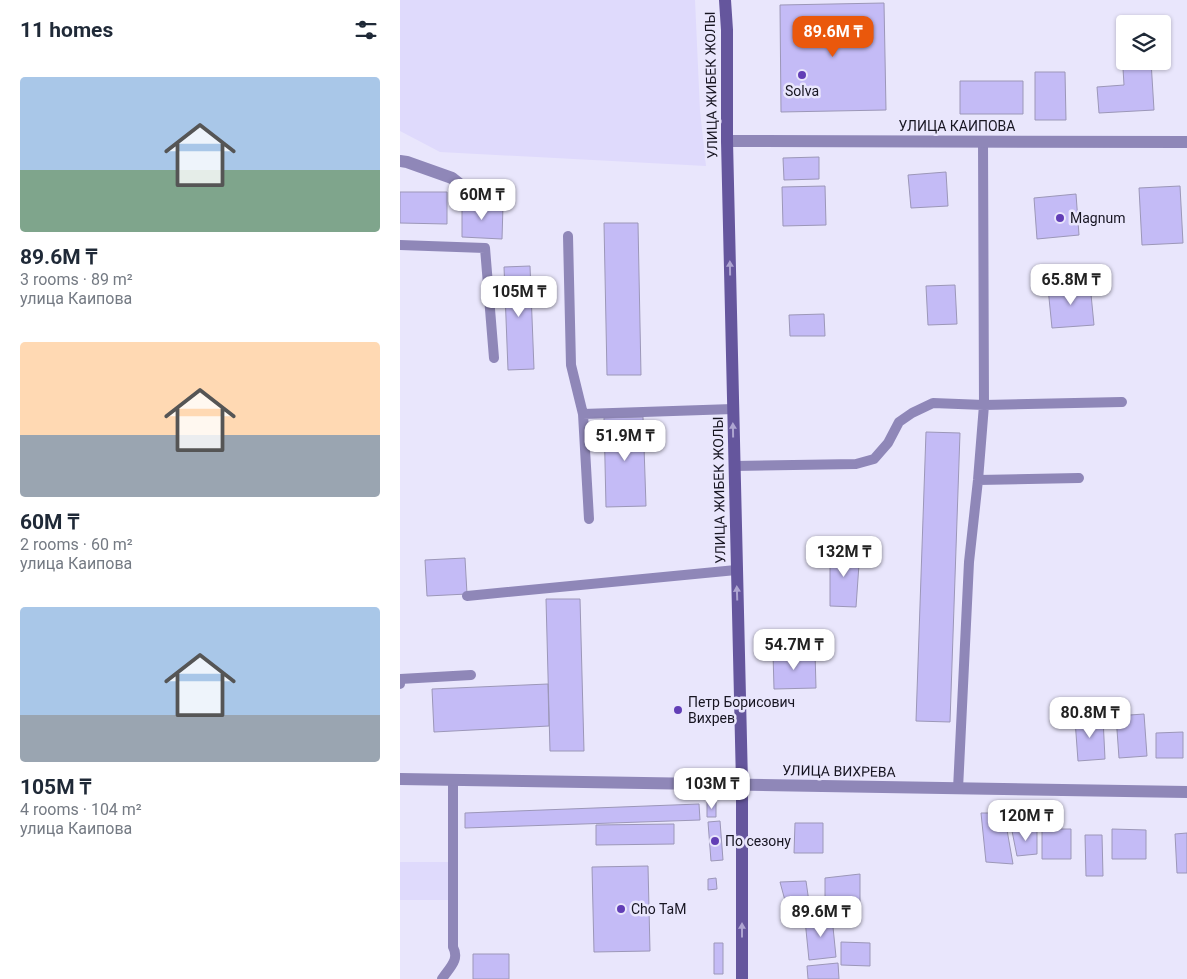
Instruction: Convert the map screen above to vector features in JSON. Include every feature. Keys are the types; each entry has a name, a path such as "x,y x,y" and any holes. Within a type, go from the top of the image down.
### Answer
{"main road":[{"name":"УЛИЦА ЖИБЕК ЖОЛЫ","path":"725,0 742,784 742,979"}],"street":[{"name":"УЛИЦА КАИПОВА","path":"727,141 1187,142"},
{"path":"400,161 452,178 467,190 485,195"},
{"name":"УЛИЦА ВИХРЕВА","path":"400,779 1187,792"}],"lane":[{"path":"958,789 969,562 984,405 983,141"},
{"path":"568,236 571,365 583,414 589,519"},
{"path":"400,245 485,248 494,358"},
{"path":"734,466 856,464 874,459 888,443 899,422 932,403 984,405 1122,402"},
{"path":"583,414 733,408"},
{"path":"978,480 1079,478"},
{"path":"467,596 736,570"},
{"path":"400,684 400,679 471,675"},
{"path":"442,979 454,963 456,955 453,947 452,780"}],"shaded area":[{"path":"400,0 695,0 700,111 706,166 440,152 400,131"},
{"path":"400,862 448,862 449,900 400,900"}],"building":[{"path":"884,3 886,110 781,112 780,5"},
{"path":"1123,70 1152,70 1154,110 1099,113 1097,87 1124,85"},
{"path":"1035,72 1065,72 1066,120 1035,120"},
{"path":"960,81 1023,81 1023,114 960,114"},
{"path":"819,157 819,179 784,180 783,158"},
{"path":"946,172 948,206 911,208 908,175"},
{"path":"825,186 826,225 783,226 782,187"},
{"name":"Magnum","path":"1180,186 1183,243 1142,245 1139,188"},
{"path":"400,192 447,192 447,224 400,223"},
{"path":"1076,194 1079,235 1037,239 1034,198"},
{"path":"462,203 503,205 502,239 462,237"},
{"path":"604,223 638,223 641,375 607,375"},
{"path":"530,266 534,369 508,370 504,267"},
{"path":"1090,284 1094,325 1052,328 1048,288"},
{"path":"955,285 957,324 928,325 926,286"},
{"path":"824,314 825,336 790,336 789,315"},
{"path":"643,417 646,506 606,507 604,418"},
{"path":"926,432 960,433 950,722 916,721"},
{"path":"830,550 860,550 856,607 830,606"},
{"path":"465,558 467,594 427,596 425,560"},
{"path":"546,599 580,599 584,751 550,751"},
{"path":"815,652 816,688 774,689 773,653"},
{"path":"548,684 549,726 434,732 432,689"},
{"path":"1144,714 1147,756 1119,758 1116,716"},
{"path":"1103,718 1105,759 1078,761 1075,720"},
{"path":"1183,732 1183,758 1156,758 1156,733"},
{"path":"707,802 716,802 716,817 707,817"},
{"path":"699,804 700,820 465,828 465,813"},
{"path":"981,813 1004,813 1013,864 986,862"},
{"name":"По сезону","path":"720,821 723,860 711,861 708,822"},
{"path":"795,823 823,823 823,853 794,853"},
{"path":"674,824 674,844 596,845 596,825"},
{"path":"1037,828 1037,854 1017,856 1012,831"},
{"path":"1042,829 1071,829 1071,859 1042,859"},
{"path":"1112,829 1146,830 1146,859 1112,859"},
{"path":"1187,833 1187,873 1177,873 1175,834"},
{"path":"1085,835 1102,835 1103,876 1086,876"},
{"name":"Cho TaM","path":"648,866 650,951 594,952 592,867"},
{"path":"860,874 860,904 825,905 825,878"},
{"path":"716,878 717,889 708,890 708,879"},
{"path":"806,881 810,909 787,908 780,882"},
{"path":"832,917 836,957 809,960 805,920"},
{"path":"841,942 870,943 870,966 841,965"},
{"path":"714,943 723,943 723,974 714,974"},
{"path":"473,954 509,954 509,979 473,979"},
{"path":"838,963 839,979 808,979 807,966"}],"place":[{"name":"Solva","path":"802,75"},
{"name":"Magnum","path":"1060,218"},
{"name":"Петр Борисович Вихрев","path":"678,710"},
{"name":"По сезону","path":"715,841"},
{"name":"Cho TaM","path":"621,909"}]}
